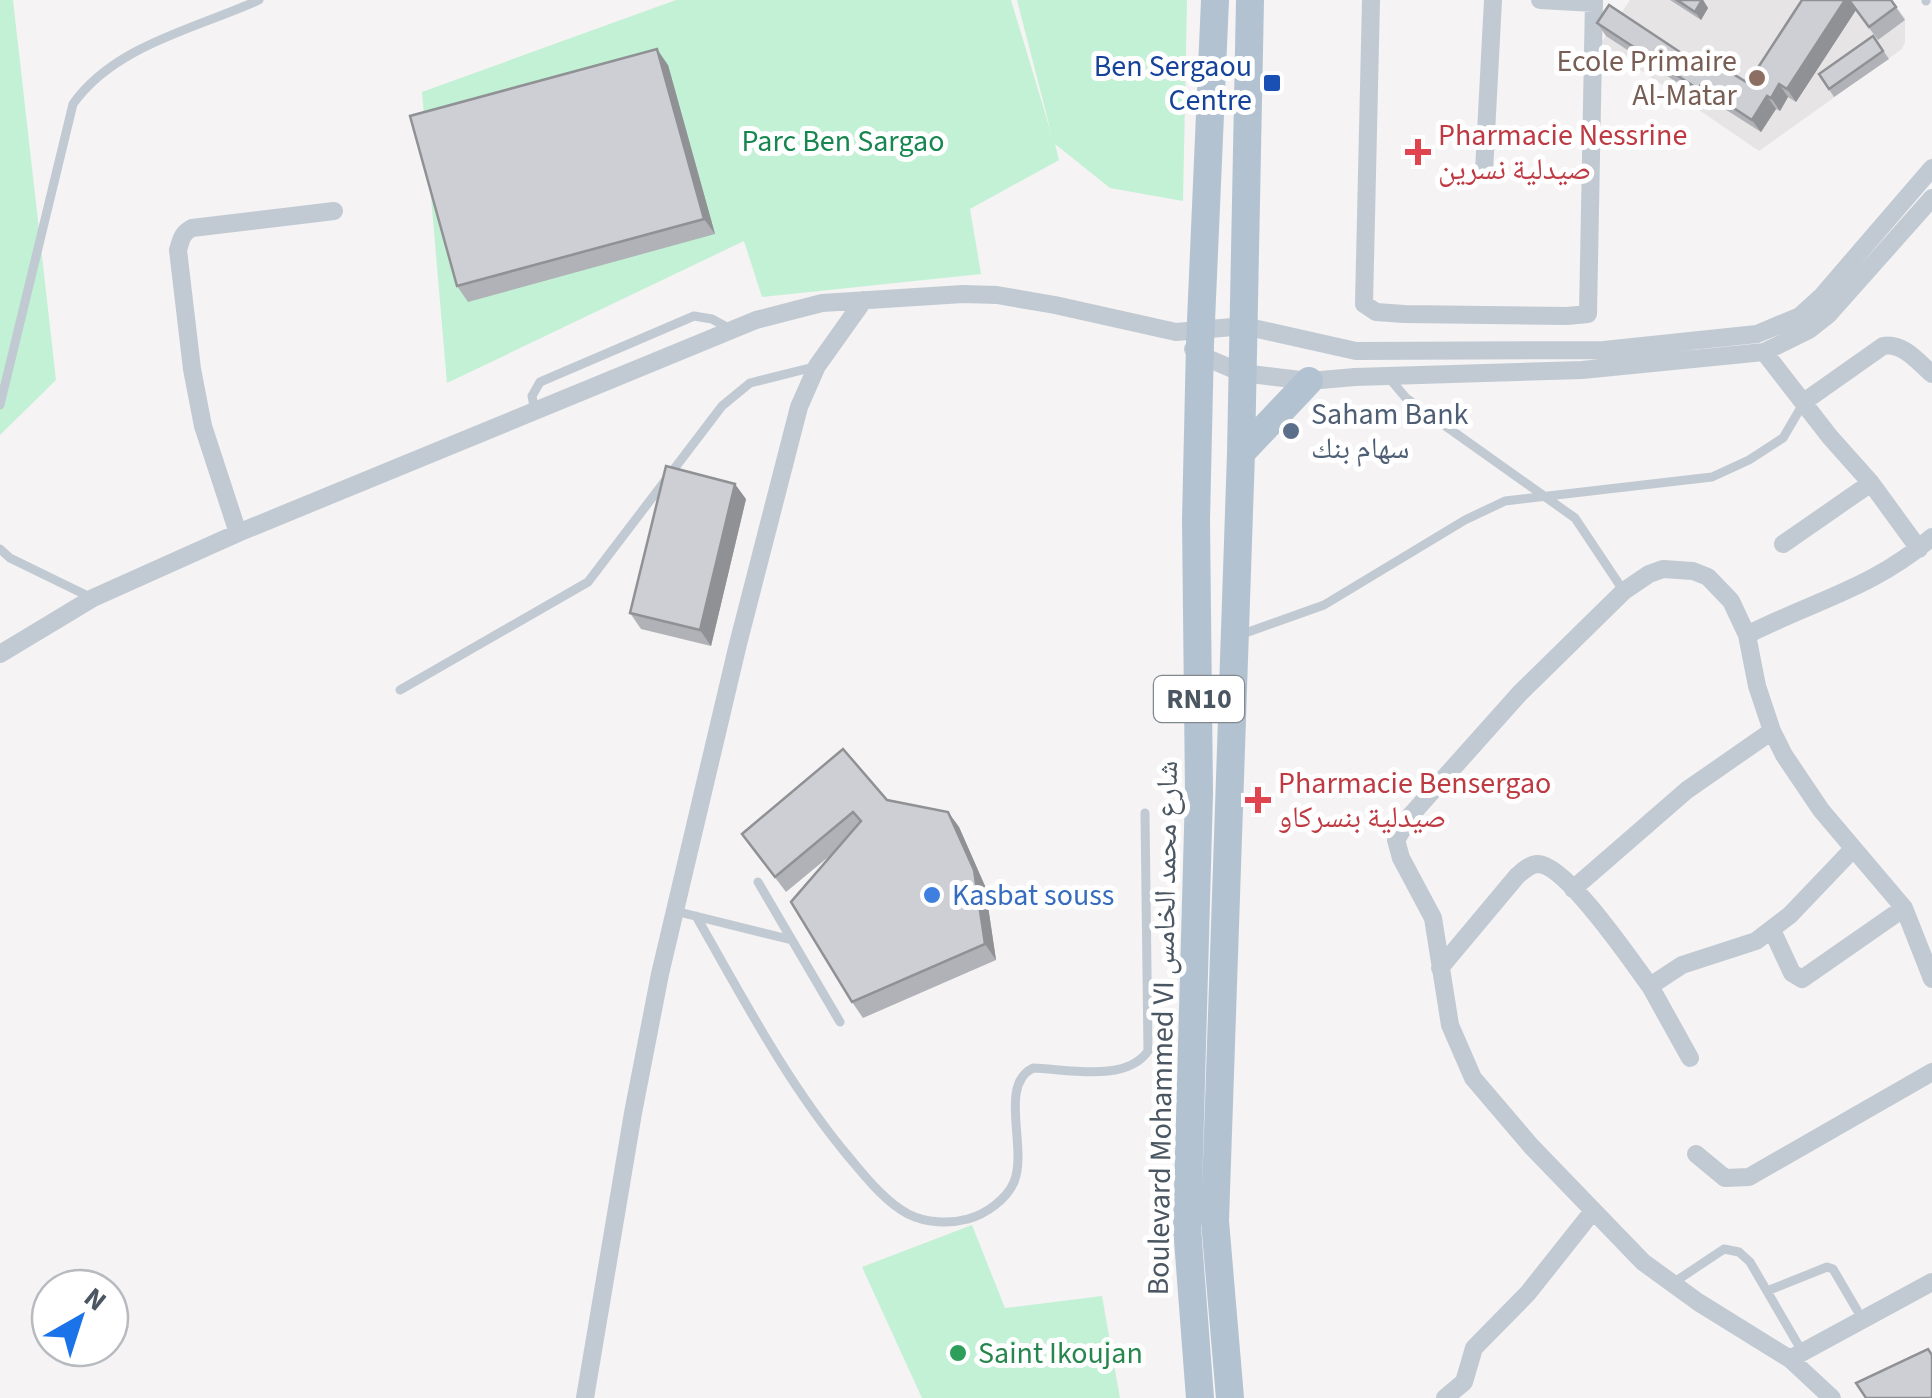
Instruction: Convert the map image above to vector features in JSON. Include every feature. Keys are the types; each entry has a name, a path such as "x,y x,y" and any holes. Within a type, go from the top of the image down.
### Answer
{"main road":[{"name":"Boulevard Mohammed VI شارع محمد الخامس","path":"1200,1398 1187,1227 1199,793 1193,339 1215,0"},
{"name":"Boulevard Mohammed VI شارع محمد الخامس","path":"1230,1398 1215,1222 1241,453 1250,0"},
{"path":"1241,453 1309,381"}],"street":[{"path":"1372,0 1364,304 1376,312 1404,314 1588,314"},
{"path":"1484,171 1493,0"},
{"path":"1540,0 1594,1 1588,350"},
{"path":"1193,339 1244,326 1356,351 1588,350 1758,334 1800,316 1821,297 1932,168"},
{"path":"0,654 93,598 238,534 732,330 804,306 997,295 1193,339 1242,373 1309,381 1582,370 1764,352 1810,330 1932,198"},
{"path":"238,534 203,426 178,250 185,231 192,228 334,211"},
{"path":"585,1398 632,1113 675,911 799,407 817,366 864,300"},
{"path":"1805,401 1883,346 1901,347 1932,374"},
{"path":"1747,635 1880,577 1925,543 1830,438 1764,352"},
{"path":"1783,544 1871,483"},
{"path":"1832,1398 1797,1356 1672,1284 1643,1262 1473,1078 1450,1024 1436,927 1401,858 1398,832 1520,693 1624,591 1648,574 1663,569 1693,571 1708,577 1721,590 1747,635 1757,686 1772,731 1800,781 1904,908 1932,979"},
{"path":"1573,890 1687,790 1772,731"},
{"path":"1650,986 1682,964 1735,950 1772,930 1853,848"},
{"path":"1440,968 1527,867 1539,864 1551,870 1605,923 1650,986 1690,1058"},
{"path":"1772,930 1792,973 1802,979 1904,908"},
{"path":"1696,1154 1725,1178 1749,1177 1932,1072"},
{"path":"1445,1398 1464,1382 1474,1348 1528,1293 1593,1212"},
{"path":"1797,1356 1932,1282"}],"lane":[{"path":"0,405 72,104 90,80 133,52 259,0"},
{"path":"535,411 532,396 540,382 694,316 712,318 732,330"},
{"path":"400,690 588,582 722,406 750,383 817,366"},
{"path":"1388,377 1406,398 1575,518 1624,591"},
{"path":"1235,636 1324,605 1505,501 1712,478 1783,438 1805,401"},
{"path":"0,549 10,558 93,598"},
{"path":"696,916 784,1069 868,1180 910,1214 934,1222 956,1222 980,1216 1014,1183 1020,1158 1014,1091 1026,1071 1119,1071 1140,1062 1148,1051 1145,814"},
{"path":"758,882 840,1022"},
{"path":"675,911 792,940"},
{"path":"1672,1284 1724,1248 1732,1249 1750,1262 1797,1356"},
{"path":"1767,1291 1833,1269 1857,1310"}],"shaded area":[{"name":"Ecole Primaire Al-Matar","path":"1630,0 1891,0 1905,18 1905,42 1902,49 1759,151 1601,43"}],"green space":[{"path":"0,0 13,0 56,380 0,435"},
{"name":"Parc Ben Sargao","path":"676,0 1011,0 1052,136 1017,0 1187,0 1183,201 1110,188 1055,144 1059,160 970,209 981,274 762,297 744,241 447,383 422,92"},
{"name":"Saint Ikoujan","path":"972,1225 1005,1308 1102,1296 1120,1398 922,1398 862,1267"}],"building":[{"path":"1677,0 1702,0 1695,12"},
{"path":"1802,0 1845,0 1787,89 1779,84 1752,120 1597,23 1609,5 1710,72 1715,63 1748,83"},
{"path":"1849,0 1891,0 1896,7 1869,27"},
{"path":"1873,36 1883,51 1829,89 1819,74"},
{"path":"657,49 704,219 457,286 410,116"},
{"path":"666,466 735,484 700,630 630,613"},
{"path":"843,749 887,800 948,812 974,870 985,944 852,1002 791,902 861,821 853,812 775,877 742,834"},
{"path":"1928,1349 1932,1355 1932,1398 1866,1398 1856,1383"}],"place":[{"name":"Ecole Primaire Al-Matar","path":"1757,78"},
{"name":"Ben Sergaou Centre","path":"1272,83"},
{"name":"Pharmacie Nessrine صيدلية نسرين","path":"1418,152"},
{"name":"Saham Bank سهام بنك","path":"1291,431"},
{"name":"Pharmacie Bensergao صيدلية بنسركاو","path":"1258,800"},
{"name":"Kasbat souss","path":"932,895"},
{"name":"Saint Ikoujan","path":"958,1353"}]}
